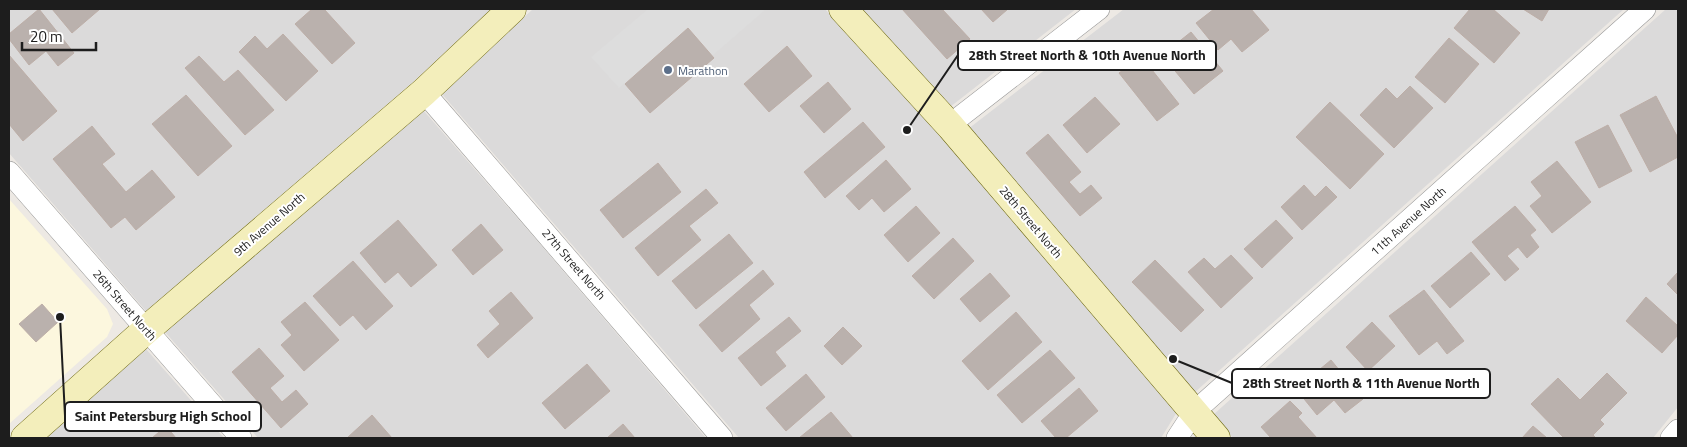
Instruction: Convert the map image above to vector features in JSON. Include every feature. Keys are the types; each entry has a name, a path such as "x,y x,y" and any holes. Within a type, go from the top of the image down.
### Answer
{"street":[{"name":"9th Avenue North","path":"26,438 146,330 424,92 512,9"},
{"name":"28th Street North","path":"843,9 950,127 1216,438"},
{"path":"950,127 961,116 1099,9"},
{"name":"11th Avenue North","path":"1177,438 1194,412 1645,9"},
{"name":"27th Street North","path":"424,92 722,438"},
{"name":"26th Street North","path":"9,172 241,438"},
{"path":"1671,438 1678,430"}],"shaded area":[{"path":"9,9 491,9 414,81 146,311 9,153"},
{"path":"533,9 825,9 941,136 1177,412 1161,438 739,438 442,94"},
{"path":"648,9 762,9 764,11 712,56 688,29 619,88 591,57"},
{"path":"860,9 1076,9 950,107"},
{"path":"1124,9 1624,9 1194,393 968,129"},
{"path":"1666,9 1678,9 1678,407 1653,438 1233,438 1213,415"},
{"path":"424,111 706,438 258,438 165,332"},
{"path":"9,199 107,309 113,324 107,337 9,424"},
{"path":"146,349 224,438 47,438"}],"building":[{"path":"39,9 74,53 58,66 46,51 29,65 9,39 9,34"},
{"path":"52,9 100,9 72,33"},
{"path":"312,9 324,9 355,43 332,64 295,24"},
{"path":"902,9 942,9 970,39 947,59"},
{"path":"981,9 1008,9 993,22"},
{"path":"1214,9 1251,9 1269,30 1242,52 1231,39 1218,50 1196,23"},
{"path":"1470,9 1493,9 1520,33 1494,63 1454,28"},
{"path":"1523,9 1549,9 1542,21"},
{"path":"688,28 714,58 650,113 625,84"},
{"path":"1191,32 1223,71 1194,94 1162,55"},
{"path":"283,34 318,71 286,101 239,52 255,36 267,49"},
{"path":"1449,38 1479,64 1445,103 1415,77"},
{"path":"787,46 812,76 769,112 744,84"},
{"path":"9,55 57,111 23,141 9,124"},
{"path":"199,56 224,82 238,70 274,110 245,135 185,68"},
{"path":"1141,56 1179,104 1157,121 1119,73"},
{"path":"828,82 851,109 824,133 800,106"},
{"path":"1410,86 1433,108 1394,148 1360,115 1386,88 1397,99"},
{"path":"186,95 232,146 198,176 152,124"},
{"path":"1656,96 1678,138 1678,157 1650,172 1620,115"},
{"path":"1095,97 1120,124 1087,153 1063,125"},
{"path":"1330,102 1384,154 1350,189 1296,137"},
{"path":"863,122 885,147 825,198 804,172"},
{"path":"1608,125 1632,171 1599,188 1575,142"},
{"path":"92,126 115,154 102,164 126,192 152,170 175,197 136,230 125,217 111,228 53,159"},
{"path":"1048,134 1081,172 1069,182 1080,194 1091,185 1102,198 1080,216 1026,153"},
{"path":"886,160 911,189 884,212 872,198 859,210 846,196"},
{"path":"1557,161 1591,202 1552,233 1530,206 1542,196 1531,182"},
{"path":"658,163 681,192 623,238 600,210"},
{"path":"1304,185 1315,197 1326,186 1337,197 1302,230 1281,207"},
{"path":"706,189 718,203 689,226 701,240 658,276 635,248"},
{"path":"916,206 940,233 908,262 884,235"},
{"path":"1515,206 1536,230 1530,235 1539,247 1527,258 1518,247 1507,256 1519,269 1505,281 1472,242"},
{"path":"398,220 437,265 411,287 398,272 385,283 360,253"},
{"path":"1276,220 1293,238 1262,268 1244,249"},
{"path":"481,224 503,250 473,275 452,250"},
{"path":"729,234 753,263 696,309 672,281"},
{"path":"953,238 974,261 934,299 912,276"},
{"path":"1471,252 1490,274 1450,308 1431,286"},
{"path":"1231,255 1253,278 1221,308 1188,272 1204,258 1215,269"},
{"path":"1155,260 1204,310 1181,332 1132,282"},
{"path":"353,261 393,306 366,330 353,315 340,326 313,296"},
{"path":"763,270 774,284 749,305 760,319 722,352 699,325"},
{"path":"1678,272 1678,295 1667,284"},
{"path":"990,273 1010,296 980,322 960,299"},
{"path":"1424,290 1464,341 1447,354 1437,341 1419,355 1389,316"},
{"path":"511,292 533,318 488,358 477,345 500,324 489,311"},
{"path":"1646,297 1678,326 1678,335 1662,353 1626,321"},
{"path":"305,302 339,340 304,371 281,345 292,335 281,322"},
{"path":"42,304 58,322 36,342 19,324"},
{"path":"1016,312 1042,342 988,390 962,361"},
{"path":"789,317 801,331 775,352 786,366 761,386 738,358"},
{"path":"1372,322 1395,346 1368,371 1346,347"},
{"path":"843,327 862,346 842,365 824,346"},
{"path":"259,348 284,376 270,388 282,402 296,390 308,404 281,428 232,372"},
{"path":"1050,350 1075,378 1022,423 997,395"},
{"path":"1331,360 1363,399 1345,413 1334,400 1317,415 1296,389"},
{"path":"587,364 610,391 565,429 542,403"},
{"path":"1607,373 1627,393 1600,420 1604,424 1593,435 1596,438 1564,438 1531,404 1558,378 1580,400"},
{"path":"806,374 825,397 786,431 766,408"},
{"path":"1079,388 1098,411 1066,438 1056,438 1041,421"},
{"path":"1290,401 1302,413 1298,417 1317,438 1271,438 1261,427"},
{"path":"831,412 853,438 799,438"},
{"path":"372,415 392,438 347,438"},
{"path":"623,424 635,438 607,438"},
{"path":"166,426 176,438 152,438"},
{"path":"1533,426 1547,438 1522,438"}],"place":[{"name":"Marathon","path":"668,70"},
{"name":"28th Street North & 10th Avenue North","path":"907,130"},
{"name":"Saint Petersburg High School","path":"60,317"},
{"name":"28th Street North & 11th Avenue North","path":"1173,359"}]}
